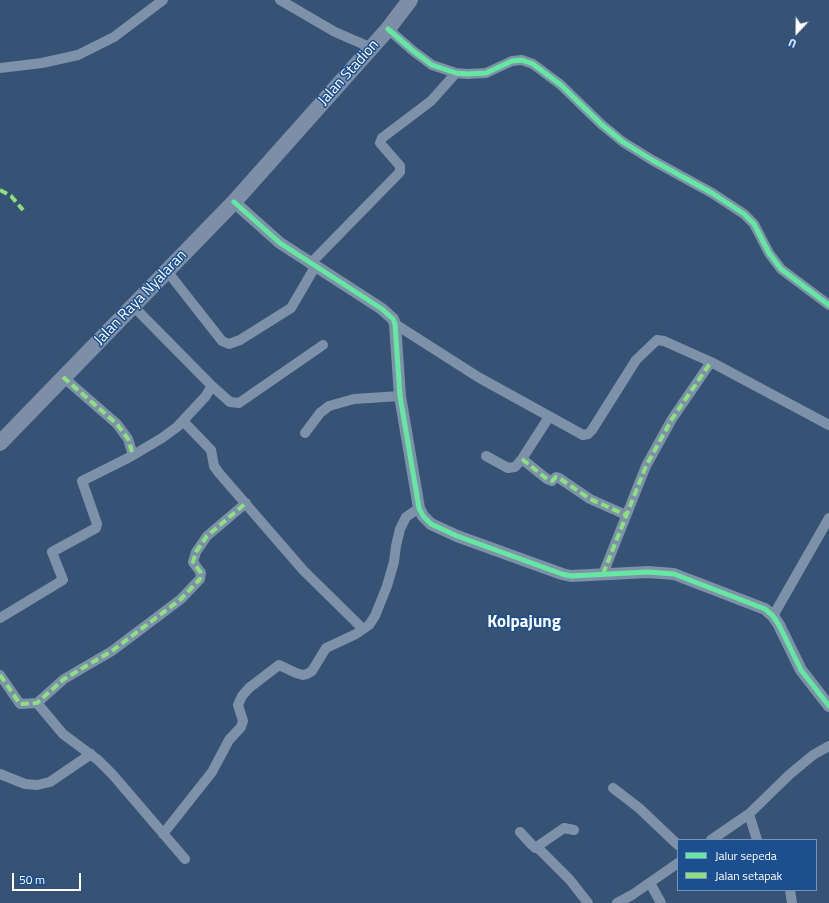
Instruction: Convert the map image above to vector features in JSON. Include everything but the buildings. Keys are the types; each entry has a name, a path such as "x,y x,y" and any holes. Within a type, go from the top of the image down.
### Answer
{"main road":[{"name":"Jalan Stadion","path":"283,147 372,48 410,0"},
{"name":"Jalan Raya Nyalaran","path":"0,443 234,202 283,147"}],"street":[{"path":"0,68 42,63 78,55 114,37 163,0"},
{"path":"280,0 335,32 372,48"},
{"path":"388,29 432,65 456,72 467,74 486,73 512,61 522,60 533,64 561,85 601,124 623,142 712,193 744,214 754,224 769,253 781,269 829,306"},
{"path":"167,271 222,341 229,344 240,340 291,308 313,265 400,172 400,166 380,143 382,138 431,101 456,72"},
{"path":"234,202 270,236 382,309 390,316 395,324 478,377 575,432 583,435 588,434 592,430 636,360 657,340 664,341 711,362 829,425"},
{"path":"133,306 212,386 230,402 240,403 323,345"},
{"path":"395,324 400,396 419,508 423,516 431,524 545,568 571,576 648,572 674,574 751,604 773,616 801,670 829,706"},
{"path":"603,574 651,455 672,419 711,362"},
{"path":"63,377 117,424 128,439 133,455"},
{"path":"0,618 63,580 52,552 96,528 97,524 82,481 133,455 162,438 183,421 205,398 212,386"},
{"path":"305,433 320,413 329,406 354,399 400,396"},
{"path":"486,456 512,469 522,459 549,417"},
{"path":"183,421 208,446 212,453 216,470 303,570 363,629"},
{"path":"522,459 547,479 552,481 559,478 590,499 626,515"},
{"path":"0,676 20,704 37,703 64,679 112,650 181,600 202,576 192,562 202,542 246,503"},
{"path":"163,834 217,765 229,740 241,727 243,721 238,705 242,696 249,688 279,665 296,673 303,675 307,674 314,667 326,648 356,634 375,616 387,586 394,562 400,529 406,517 419,508"},
{"path":"773,616 829,518"},
{"path":"37,703 63,734 91,754 113,775 185,859"},
{"path":"712,839 749,814 789,775 813,756 829,746"},
{"path":"0,774 25,784 37,785 50,782 91,754"},
{"path":"613,788 639,808 677,844"},
{"path":"749,814 757,839"},
{"path":"535,848 564,828 574,830"},
{"path":"520,832 570,880 588,903"},
{"path":"617,903 650,883 677,864"},
{"path":"650,883 661,903"},
{"path":"790,891 792,903"}],"marked path":[{"path":"0,190 11,196 23,210"},
{"path":"603,574 646,466 672,419 711,362"},
{"path":"63,377 117,424 128,439 133,455"},
{"path":"522,459 547,479 552,481 556,477 559,478 590,499 626,515"},
{"path":"0,675 20,704 37,703 64,679 112,651 181,599 200,579 201,573 193,562 196,552 207,536 246,503"}],"cycle path":[{"path":"388,29 432,65 456,73 486,73 512,61 522,60 533,64 561,85 601,124 623,142 712,193 744,214 754,224 769,253 781,269 829,305"},
{"path":"234,202 280,243 382,309 393,319 395,324 400,396 419,508 423,516 431,524 457,536 562,574 571,576 648,572 674,574 765,609 773,616 779,625 801,670 829,706"}],"district":[{"name":"Kolpajung","path":"524,623"}]}
